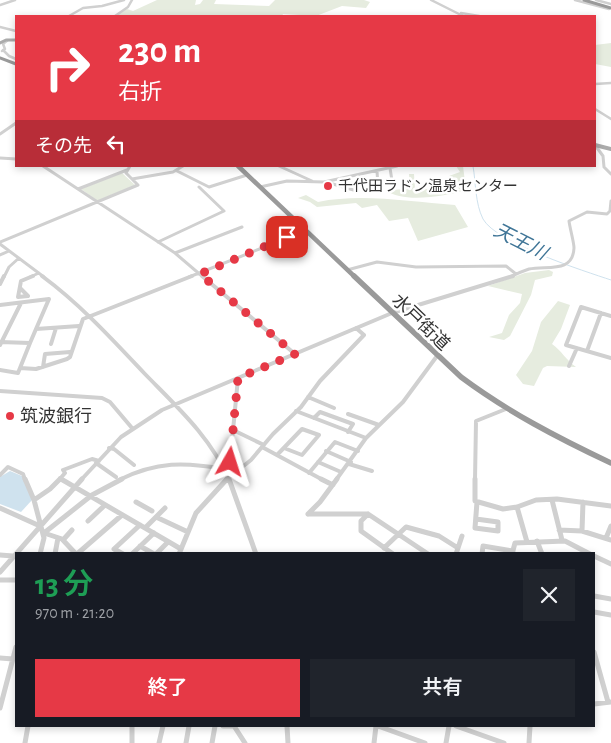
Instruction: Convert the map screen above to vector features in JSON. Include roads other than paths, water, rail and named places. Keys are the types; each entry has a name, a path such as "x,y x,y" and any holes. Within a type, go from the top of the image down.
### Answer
{"highway":[{"path":"584,0 611,7"},
{"path":"589,0 611,7"},
{"path":"1,54 15,61"},
{"name":"水戸街道","path":"239,167 437,356 475,388 506,409 557,437 611,463"}],"main road":[{"path":"0,43 7,40 15,40"},
{"path":"596,145 611,149"}],"street":[{"path":"0,5 15,0"},
{"path":"71,15 81,9 124,0"},
{"path":"116,15 128,7 132,0"},
{"path":"431,0 458,14 468,15"},
{"path":"575,0 611,7"},
{"path":"597,0 611,7"},
{"path":"0,27 15,31"},
{"path":"0,40 7,40"},
{"path":"7,40 3,44 5,49 1,54 15,61"},
{"path":"596,84 611,83"},
{"path":"596,110 611,119"},
{"path":"0,134 15,124"},
{"path":"0,129 5,130"},
{"path":"596,146 604,158 603,166 611,174"},
{"path":"0,158 15,159"},
{"path":"45,167 175,253 295,354"},
{"path":"132,179 176,171 181,167"},
{"path":"281,167 314,181"},
{"path":"324,182 394,167"},
{"path":"78,189 129,168"},
{"path":"129,168 126,173 138,185 0,243 90,316 210,443 225,468 255,552"},
{"path":"390,168 393,187"},
{"path":"176,171 209,187 247,175"},
{"path":"377,171 378,187"},
{"path":"260,187 287,181 314,181 357,191"},
{"path":"158,242 224,211 199,187"},
{"path":"17,552 109,448 132,428 151,416 392,313 530,269 557,268 568,263 574,245 571,240 569,221 587,212 607,214 610,212 611,202"},
{"path":"175,253 242,228"},
{"path":"20,368 36,369 70,357 70,352 83,319 200,274 305,230"},
{"path":"1,253 9,250"},
{"path":"0,284 9,267 19,258"},
{"path":"347,270 377,262 416,267 506,266 516,274"},
{"path":"20,288 21,282 39,273"},
{"path":"0,305 49,299 18,373 0,370"},
{"path":"21,303 1,343 30,343"},
{"path":"611,316 581,307 566,344 611,357"},
{"path":"587,351 600,313"},
{"path":"36,329 79,326"},
{"path":"51,344 56,328"},
{"path":"60,478 154,533 180,552 196,513 228,476 251,460 296,411 320,381 364,335 356,328"},
{"path":"569,366 576,348"},
{"path":"43,367 45,354 70,352"},
{"path":"425,552 368,514 308,514 320,502 350,463 366,438 403,402 437,356"},
{"path":"225,468 230,462 238,378"},
{"path":"0,391 102,398 110,402 132,428"},
{"path":"308,397 334,408"},
{"path":"476,519 498,522 498,531 475,528 477,502 475,501 476,421 506,409"},
{"path":"296,411 366,438"},
{"path":"314,418 320,412 353,424 348,432"},
{"path":"348,414 379,425"},
{"path":"277,455 302,428 318,435 302,455 284,448"},
{"path":"233,430 332,484"},
{"path":"309,472 335,442 358,451"},
{"path":"109,448 114,449 134,465"},
{"path":"326,451 372,471"},
{"path":"34,500 50,490 64,473 62,470 92,459 116,477"},
{"path":"318,462 342,472"},
{"path":"44,533 90,495 118,480 156,468 186,463 225,468"},
{"path":"0,475 8,468 23,474 34,500 40,526 44,533 40,552"},
{"path":"477,502 503,509 517,507 536,500 560,499 611,506"},
{"path":"552,500 562,540"},
{"path":"136,502 152,511"},
{"path":"582,531 583,502"},
{"path":"88,521 106,505"},
{"path":"517,507 528,542"},
{"path":"0,508 40,526"},
{"path":"119,552 114,549 166,508"},
{"path":"79,552 122,514"},
{"path":"368,514 361,521 360,531 390,552"},
{"path":"156,517 188,532"},
{"path":"559,530 582,531 609,539 611,526"},
{"path":"384,548 406,527 439,536 458,548"},
{"path":"56,552 60,539 72,530"},
{"path":"44,533 60,539 75,552"},
{"path":"134,552 154,533"},
{"path":"457,552 462,536"},
{"path":"482,552 484,546 513,552 515,543 562,540 586,552"},
{"path":"537,541 541,552"},
{"path":"157,552 168,542"},
{"path":"140,546 151,552"},
{"path":"0,556 14,556"},
{"path":"0,572 14,556"},
{"path":"595,556 611,564"},
{"path":"0,580 15,580"},
{"path":"595,596 611,599"},
{"path":"595,612 611,615"},
{"path":"0,708 15,653"},
{"path":"0,658 14,659"},
{"path":"595,704 609,702 596,665"},
{"path":"25,743 28,727"},
{"path":"132,727 132,743"},
{"path":"159,743 163,727"},
{"path":"186,743 189,727"},
{"path":"212,743 215,727"},
{"path":"235,727 246,743"},
{"path":"287,727 288,743"},
{"path":"374,743 377,727"},
{"path":"380,727 425,743"},
{"path":"446,743 449,727"},
{"path":"459,727 504,743"},
{"path":"529,743 530,727"}],"water":[{"path":"10,471 22,476 32,500 21,512 0,504 0,477"}],"waterway":[{"name":"天王川","path":"473,167 478,206 483,219 491,228 542,255 611,280"}],"place":[{"name":"千代田ラドン温泉センター","path":"328,186"},
{"name":"筑波銀行","path":"10,416"}]}
